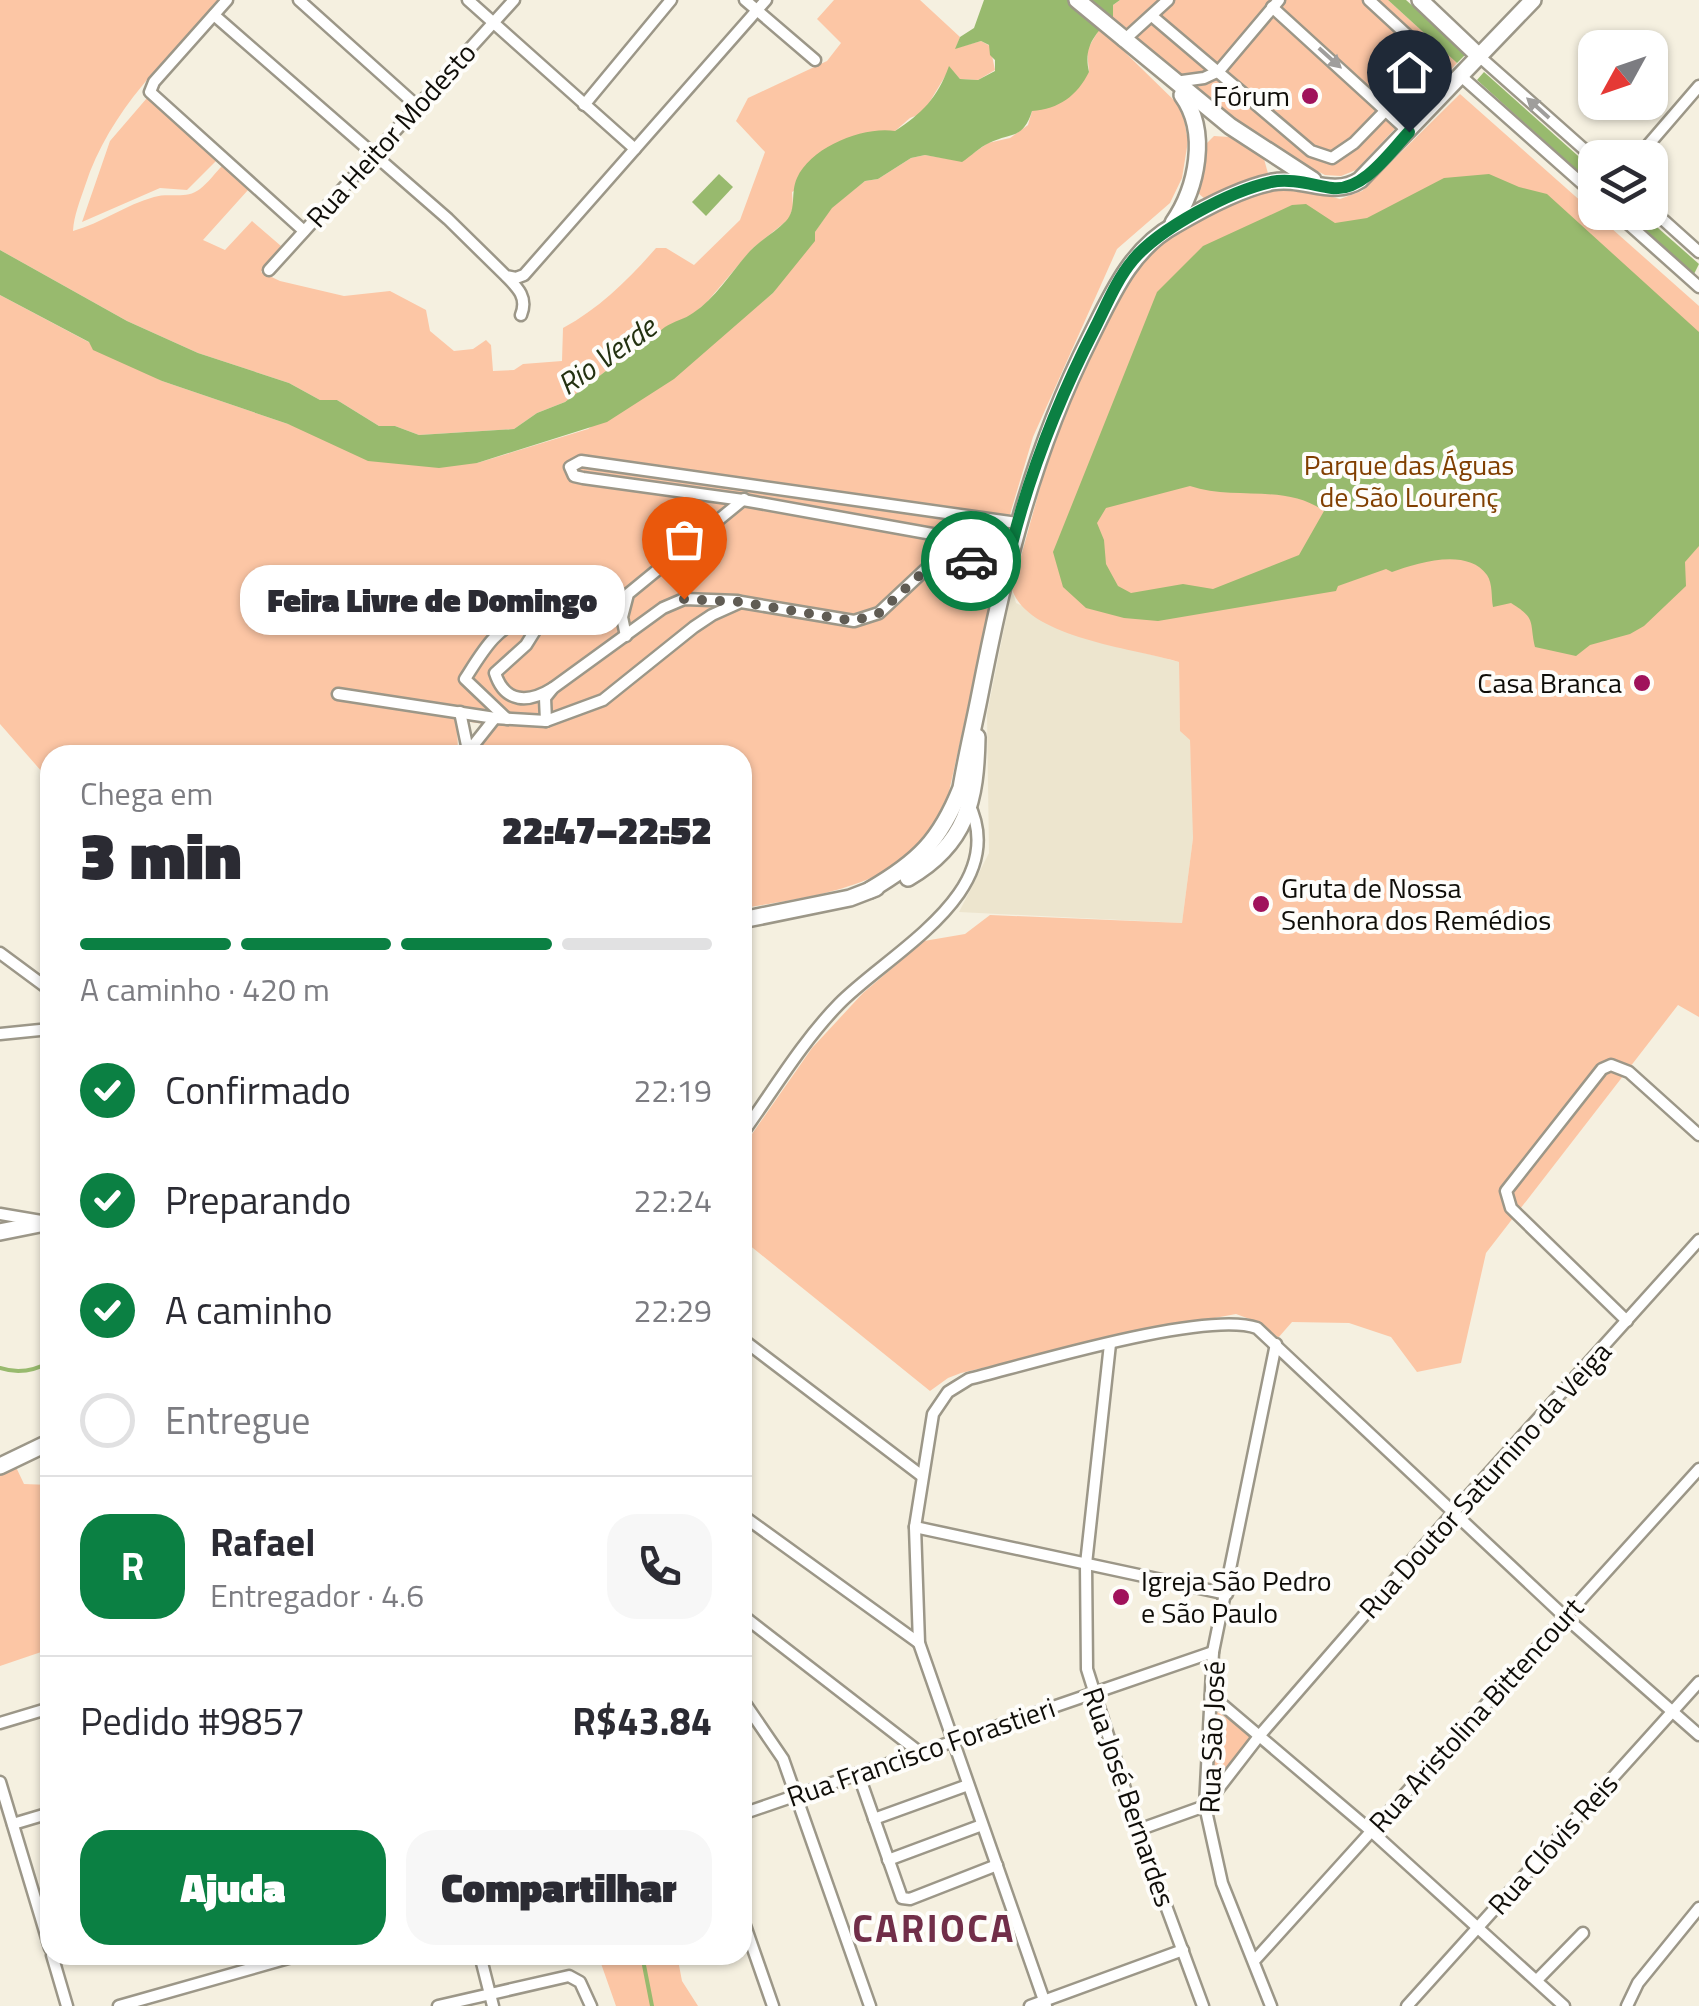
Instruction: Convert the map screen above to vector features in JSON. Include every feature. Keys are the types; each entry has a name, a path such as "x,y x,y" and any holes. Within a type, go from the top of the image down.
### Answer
{"main road":[{"path":"1077,0 1230,126 1321,185"},
{"path":"1420,0 1480,57"},
{"path":"870,890 907,868 933,842 961,788 1016,523 1057,406 1117,284 1134,259 1171,227 1214,204 1271,182 1352,186 1409,132 1533,0"},
{"path":"1171,227 1185,206 1192,185 1196,142 1192,110 1173,82"},
{"path":"1196,142 1212,128 1230,126"},
{"path":"1271,182 1272,154"},
{"path":"1192,185 1197,201 1214,204"},
{"path":"752,918 850,898 902,880 927,864 957,832 971,807 978,703"},
{"path":"0,1232 40,1224"},
{"path":"0,1466 40,1447"}],"street":[{"path":"227,0 150,87 152,96 304,232"},
{"path":"298,0 417,106"},
{"path":"468,0 635,150"},
{"name":"Rua Heitor Modesto","path":"270,270 514,0"},
{"path":"584,105 671,0"},
{"path":"745,0 814,60"},
{"path":"506,276 524,275 766,0"},
{"path":"1120,38 1168,0"},
{"path":"1152,16 1322,157 1332,158 1387,109 1430,60 1420,46 1368,0"},
{"path":"1173,82 1204,78 1219,71 1276,4 1409,132"},
{"path":"214,15 448,219 521,292 524,308 520,315"},
{"path":"1480,57 1578,144"},
{"path":"1462,77 1578,180"},
{"path":"1652,140 1699,86"},
{"path":"1668,224 1699,252"},
{"path":"1636,230 1698,284"},
{"path":"960,539 743,500 574,476 570,467 581,460 1016,523"},
{"path":"626,636 622,617 628,594 756,487"},
{"path":"502,719 465,678 488,642 509,624 527,618 536,630 494,673 511,696 537,698 663,608 684,599 741,602 854,621 879,613 926,568 946,557 1006,569"},
{"path":"338,694 502,719 546,721 603,700 694,627 741,602"},
{"path":"546,721 546,698 553,688"},
{"path":"460,712 466,745"},
{"path":"477,745 502,719"},
{"path":"752,1120 838,1005 924,932 971,874 980,844 971,807 961,788"},
{"path":"0,953 40,983"},
{"path":"0,1034 40,1030"},
{"path":"1628,1320 1512,1208 1505,1198 1508,1185 1602,1070 1611,1065 1629,1072 1699,1136"},
{"path":"0,1214 40,1221"},
{"name":"Rua Doutor Saturnino da Veiga","path":"1205,1806 1260,1735 1453,1513 1699,1240"},
{"path":"1045,2003 919,1643 915,1527 934,1408 948,1392 969,1379 1110,1344 1226,1323 1257,1328 1565,1617 1699,1736"},
{"name":"Rua José Bernardes","path":"1110,1344 1086,1564 1084,1640 1092,1693 1203,2006"},
{"name":"Rua São José","path":"1271,2006 1222,1883 1205,1806 1214,1652 1276,1344"},
{"path":"752,1347 922,1476"},
{"name":"Rua Aristolina Bittencourt","path":"1254,1961 1699,1468"},
{"path":"752,1522 919,1643"},
{"path":"915,1527 1226,1594"},
{"path":"752,1624 919,1752"},
{"name":"Rua Francisco Forastieri","path":"752,1810 1214,1652"},
{"name":"Rua Clóvis Reis","path":"1407,2006 1699,1682"},
{"path":"1212,1695 1370,1830 1564,2006"},
{"path":"0,1724 40,1711"},
{"path":"752,1714 773,1742 797,1794 870,2006"},
{"path":"1206,1760 1214,1770 1232,1770"},
{"path":"858,1773 898,1894 910,1899 997,1865"},
{"path":"0,1782 40,1904"},
{"path":"874,1819 968,1785"},
{"path":"1138,1830 1205,1806"},
{"path":"14,1824 40,1816"},
{"path":"888,1860 982,1825"},
{"path":"1626,2006 1638,1983 1699,1908"},
{"path":"1536,1980 1583,1933"},
{"path":"752,1946 773,2006"},
{"path":"1030,2006 1183,1950"},
{"path":"55,1965 67,2006"},
{"path":"119,2006 264,1965"},
{"path":"483,1965 492,2000"},
{"path":"438,2006 492,2000 569,1976 580,1982 591,2006"}],"shaded area":[{"path":"984,0 1120,0 1113,5 1113,17 1092,41 1089,72 1066,100 1032,111 1020,131 986,145 962,162 925,155 911,158 878,179 865,181 832,208 815,232 815,241 773,293 674,379 607,422 477,463 439,468 368,461 288,424 162,381 93,350 89,342 0,295 0,250 127,321 198,353 289,383 320,400 337,400 379,426 395,426 419,435 514,429 537,413 565,402 665,327 701,307 750,251 786,221 797,178 826,148 868,132 895,131 928,104 949,66 960,79 978,80 995,71 989,45 981,41 955,49 960,37 974,28"},
{"path":"1388,0 1406,0 1466,54 1457,63"},
{"path":"1484,72 1578,156 1578,172 1477,80"},
{"path":"719,174 733,187 706,216 692,202"},
{"path":"1489,174 1547,194 1578,222 1578,230 1587,230 1699,332 1699,546 1685,562 1686,586 1644,626 1590,645 1576,656 1535,647 1525,613 1511,603 1493,607 1487,575 1478,566 1455,559 1392,572 1386,569 1338,586 1336,591 1158,621 1124,618 1086,608 1063,587 1053,552 1157,292 1203,246 1292,205 1306,204 1335,223 1367,218 1444,178","holes":["1190,486 1293,497 1324,511 1299,555 1213,589 1183,584 1131,593 1118,586 1106,564 1104,540 1097,523 1106,508"]},
{"path":"1642,230 1660,230 1699,264 1693,276"},
{"path":"1012,589 1016,603 1095,640 1179,662 1180,730 1190,739 1193,800 1193,838 1182,923 959,912 989,853 987,714"}],"green space":[{"path":"0,0 220,0 142,86 109,133 85,186 73,231 154,197 195,192 222,166 248,190 203,240 225,250 252,221 281,246 261,272 280,281 344,296 390,291 426,310 430,331 454,351 473,349 486,340 491,345 493,371 562,361 563,328 613,292 656,248 666,248 694,265 740,220 765,152 736,121 748,98 827,61 841,43 817,19 834,0 920,0 960,37 956,48 981,41 990,46 995,70 978,80 960,79 950,68 923,113 792,192 789,219 753,248 707,302 692,315 666,327 565,402 537,413 514,429 419,435 395,426 379,426 337,400 320,400 289,383 198,353 127,321 0,250"},
{"path":"1120,0 1388,0 1457,63 1356,170 1341,176 1325,175 1286,155 1199,93 1123,25 1120,27 1111,19 1113,5"},
{"path":"1100,28 1182,108 1188,141 1182,178 1170,203 1117,249 1033,437 1011,511 945,810 929,836 909,856 885,871 830,892 752,906 752,745 479,745 497,726 457,720 458,745 40,745 40,770 0,724 0,295 162,381 288,424 477,463 588,429 773,293 832,207 865,181 878,179 911,158 925,155 962,161 988,143 1010,138 1028,125 1032,111 1089,72 1087,50"},
{"name":"Parque das Águas de São Lourenç","path":"1460,94 1578,199 1578,230 1613,230 1699,306 1699,1017 1678,1005 1486,1253 1461,1363 1417,1372 1391,1337 1349,1323 1292,1322 1278,1338 1255,1321 1236,1314 1112,1337 961,1373 930,1391 752,1247 752,1134 812,1048 863,993 924,941 965,934 990,915 1182,923 1193,838 1190,740 1180,731 1179,662 1060,630 1022,606 1012,589 1054,437 1126,279 1147,250 1211,210 1278,187 1299,188 1340,199 1362,191"},
{"path":"147,98 216,161 187,190 160,188 82,222 110,141"},
{"path":"1214,136 1229,137 1264,159 1269,177 1207,201 1197,192 1204,146"},
{"path":"15,1465 24,1484 40,1485 40,1652 0,1666 0,1472"},
{"path":"1211,1708 1254,1735 1210,1789"},
{"path":"602,1965 679,1965 682,1981 698,2006 616,2006"}],"waterway":[{"path":"0,1368 26,1371 40,1367"},
{"path":"644,1965 652,2006"}],"way so far":[{"path":"684,599 741,602 854,621 879,613 935,561 946,557 971,561"}],"place":[{"name":"Fórum","path":"1310,96"},
{"name":"Feira Livre de Domingo","path":"684,599"},
{"name":"Casa Branca","path":"1642,683"},
{"name":"Gruta de Nossa Senhora dos Remédios","path":"1261,904"},
{"name":"Igreja São Pedro e São Paulo","path":"1121,1597"}],"district":[{"name":"CARIOCA","path":"934,1929"}],"route":[{"path":"971,561 1006,569 1016,523 1057,406 1117,284 1134,259 1171,227 1214,204 1271,182 1352,186 1409,132"}],"water label":[{"name":"Rio Verde","path":"607,356"}]}
